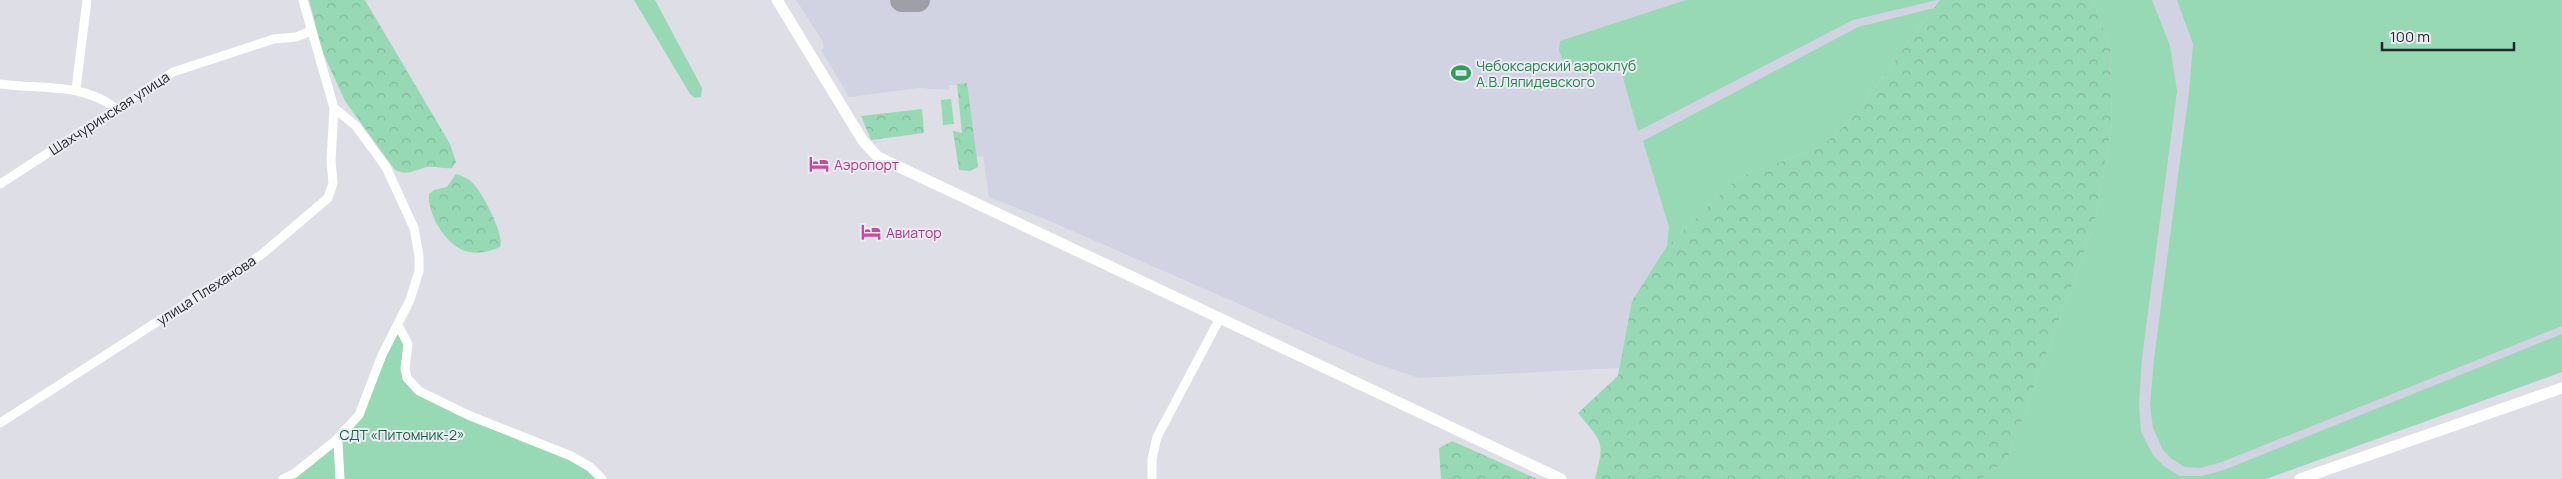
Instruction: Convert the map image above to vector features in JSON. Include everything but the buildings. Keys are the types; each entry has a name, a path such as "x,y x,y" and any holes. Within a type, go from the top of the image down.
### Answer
{"street":[{"path":"76,90 87,0"},
{"path":"283,479 336,441 359,415 382,355 410,300 419,270 420,256 414,228 386,168 356,126 334,108 303,0"},
{"path":"778,0 863,141 878,156 1562,479"},
{"name":"Шахчуринская улица","path":"0,184 173,72 274,39 296,37 311,31"},
{"path":"0,84 76,90 99,97 116,108"},
{"name":"улица Плеханова","path":"0,423 261,255 328,198 333,183 331,160 334,108"},
{"path":"1152,479 1152,459 1157,437 1220,318"},
{"path":"398,325 408,344 405,369 407,378 419,391 468,415 571,456 590,467 602,479"},
{"path":"2300,479 2562,388"},
{"path":"336,441 338,443 340,479"}],"shaded area":[{"path":"796,0 2562,0 2562,372 2266,479 1595,479 1603,451 1599,438 1578,413 1618,376 1619,368 1419,378 1371,362 1052,222 989,197 983,156 976,157 967,84 949,85 949,90 920,88 849,97 821,50 824,48 822,40"}],"green space":[{"path":"309,0 365,0 450,144 456,162 452,168 427,167 411,172 395,170 345,101 323,53"},
{"path":"634,0 655,0 702,88 701,97 695,98 690,94"},
{"path":"1686,0 1937,0 1853,20 1638,131 1619,63 1574,66 1564,63 1559,51 1560,41"},
{"path":"1940,0 2093,0 2110,47 2112,124 2094,226 2007,460 1981,479 1595,479 1600,457 1600,443 1578,413 1618,376 1632,301 1667,246 1738,178 1822,146 1850,121"},
{"path":"2093,0 2152,0 2170,46 2177,91 2142,358 2139,404 2141,432 2153,455 2165,467 2180,476 2202,476 2224,470 2562,334 2562,372 2266,479 1981,479 2007,460 2094,226 2112,124 2110,47"},
{"path":"2177,0 2562,0 2562,326 2222,462 2200,468 2185,467 2172,459 2163,450 2153,428 2150,405 2154,359 2189,92 2193,44"},
{"path":"1934,8 1850,121 1822,146 1738,178 1667,246 1669,227 1643,141 1858,27"},
{"path":"967,83 978,167 970,171 959,170 953,131 962,133 957,84"},
{"path":"951,99 954,124 943,125 941,100"},
{"path":"922,109 924,133 871,140 861,116"},
{"path":"456,174 472,182 484,199 497,225 501,241 500,247 477,253 461,250 440,230 431,212 429,194 434,190 447,187"},
{"name":"СДТ «Питомник-2»","path":"397,331 404,338 409,384 570,459 600,479 341,479 339,443 347,432"},
{"path":"1452,441 1537,479 1441,479 1439,448"},
{"path":"336,443 339,479 287,479"}],"taxiway":[{"path":"902,0 918,0"}],"place":[{"name":"Чебоксарский аэроклуб А.В.Ляпидевского","path":"1461,73"},
{"name":"Аэропорт","path":"819,164"},
{"name":"Авиатор","path":"871,232"}]}
